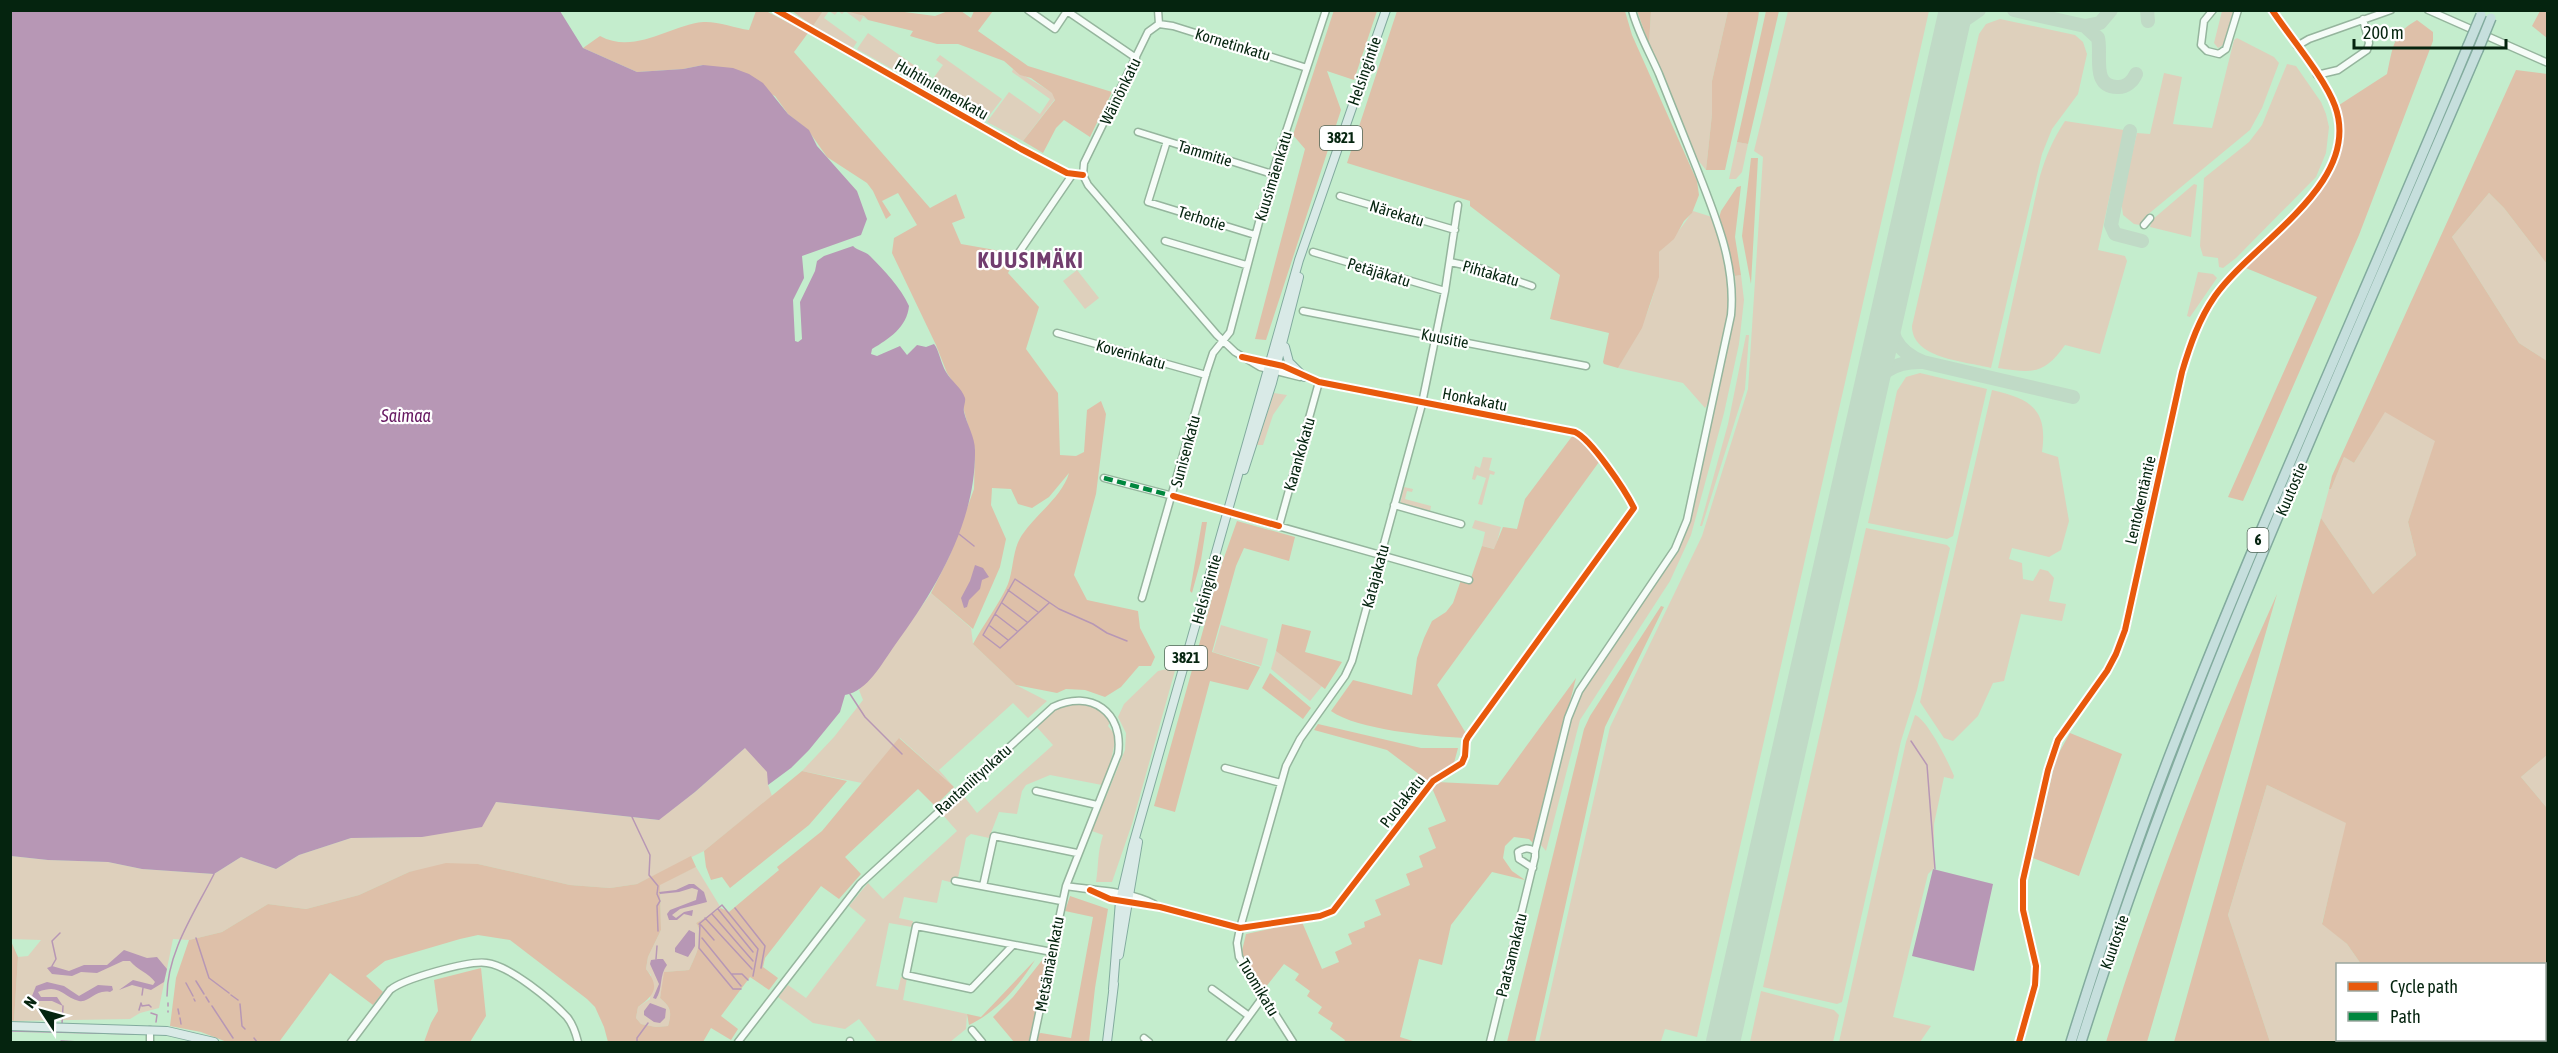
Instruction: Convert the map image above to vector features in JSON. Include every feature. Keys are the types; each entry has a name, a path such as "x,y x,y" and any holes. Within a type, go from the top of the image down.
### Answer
{"highway":[{"name":"Kuutostie","path":"2071,1042 2126,876 2176,738 2220,628 2482,13"},
{"name":"Kuutostie","path":"2081,1042 2134,883 2230,633 2493,14"}],"main road":[{"name":"Helsingintie","path":"1107,1042 1125,898 1144,809 1230,508 1253,445 1308,235 1386,10"},
{"name":"Helsingintie","path":"1273,368 1290,319 1308,235"},
{"path":"1290,319 1285,353 1289,362 1304,377"},
{"path":"10,1026 150,1030 179,1033 214,1042"}],"street":[{"name":"Huhtiniemenkatu","path":"776,10 1072,176"},
{"path":"787,10 790,18"},
{"path":"1028,10 1055,29 1068,11 1136,58"},
{"path":"1158,10 1159,24"},
{"name":"Kuusimäenkatu","path":"1272,174 1326,10"},
{"name":"Paatsamakatu","path":"1490,1042 1568,718 1579,691 1675,549 1687,520 1731,315 1734,292 1728,255 1658,72 1636,27 1632,10"},
{"path":"2213,10 2204,21 2201,45 2208,51 2218,54 2226,49 2238,10"},
{"name":"Lentokentäntie","path":"2019,1042 2035,985 2036,966 2023,910 2023,880 2052,754 2058,740 2107,671 2125,630 2182,372 2201,319 2228,279 2321,186 2334,164 2340,139 2338,119 2331,96 2272,10"},
{"path":"2297,46 2309,39 2391,10"},
{"path":"2428,10 2547,63"},
{"path":"2317,75 2338,70 2367,50 2369,43 2363,19"},
{"name":"Wäinönkatu","path":"1083,175 1084,163 1148,32 1159,24"},
{"name":"Kornetinkatu","path":"1159,24 1173,26 1307,68"},
{"name":"Tammitie","path":"1138,132 1272,174"},
{"name":"Terhotie","path":"1167,141 1148,202 1255,235"},
{"path":"1018,254 1072,176 1083,175 1096,194 1223,341 1255,365 1273,368"},
{"name":"Närekatu","path":"1340,196 1455,230"},
{"name":"Katajakatu","path":"1240,928 1281,783 1296,746 1345,676 1352,661 1422,402 1437,336 1458,205"},
{"name":"Kuusimäenkatu","path":"1223,341 1230,332 1263,207"},
{"path":"2144,225 2150,218"},
{"path":"1165,241 1246,265"},
{"name":"Petäjäkatu","path":"1313,252 1445,291"},
{"name":"Pihtakatu","path":"1450,262 1483,269 1532,286"},
{"name":"Kuusitie","path":"1303,311 1586,366"},
{"name":"Koverinkatu","path":"1057,333 1206,375"},
{"name":"Sunisenkatu","path":"1142,598 1206,375 1214,353 1223,341"},
{"name":"Honkakatu","path":"1273,368 1319,382 1580,434 1595,450 1634,508"},
{"name":"Karankokatu","path":"1279,526 1319,382"},
{"path":"1104,478 1173,496"},
{"path":"1394,505 1461,524"},
{"name":"Puolakatu","path":"1066,886 1125,898 1240,928 1320,916 1339,906 1433,781 1462,763 1466,756 1468,737 1634,508"},
{"path":"1239,515 1469,580"},
{"name":"Rantaniitynkatu","path":"738,1042 860,884 1053,707 1070,700 1094,704 1106,710 1117,726 1120,739 1118,754 1077,853 1066,886"},
{"path":"1225,768 1281,783"},
{"path":"1036,791 1097,805"},
{"path":"983,886 993,836 1077,853"},
{"path":"1533,868 1519,859 1518,852 1525,848 1536,851"},
{"path":"955,880 1061,901"},
{"name":"Metsämäenkatu","path":"1034,1042 1061,901 1066,886"},
{"path":"1013,945 971,989 906,975 916,926 1052,952"},
{"name":"Tuomikatu","path":"1240,928 1237,943 1239,957 1293,1042"},
{"path":"351,1042 390,990 398,983 446,969 485,963 508,971 568,1018 578,1042"},
{"path":"1212,989 1249,1016"},
{"path":"1230,1042 1263,997"},
{"path":"972,1029 982,1042"},
{"path":"150,1030 150,1042"}],"shaded area":[{"path":"1334,10 1377,11 1354,80 1327,71 1341,110 1266,340 1255,339 1305,149 1293,135"},
{"path":"756,11 766,11 808,33 794,52 930,208 956,194 965,218 952,223 961,244 1018,254 1008,273 1039,307 1026,349 1058,393 1060,455 1076,456 1084,452 1087,410 1101,401 1106,414 1096,494 1074,575 1087,600 1138,611 1140,628 1155,657 1151,666 1139,666 1121,687 1105,697 1085,690 1066,689 1057,693 1016,685 973,644 1008,584 1016,547 1022,535 1055,498 1069,473 1049,497 1032,508 1018,504 1011,489 992,488 991,505 1006,539 1000,567 973,629 931,593 950,555 974,489 975,450 964,411 964,398 947,373 892,253 894,238 917,225 898,193 882,201 891,215 886,219 867,183 827,157 808,130 788,114 775,96 703,65 683,69 637,72 583,48 600,36 613,41 639,41 703,22 749,30"},
{"path":"792,11 823,11 813,26"},
{"path":"823,11 829,11 824,18 857,42 853,48 813,26"},
{"path":"845,11 858,14 863,16 868,20 863,17 860,22"},
{"path":"846,11 897,11 935,16 948,11 961,11 971,18 974,11 993,11 978,31 1028,66 1112,92 1090,137 1064,120 1056,128 1043,153 1023,141 1055,100 1052,93 1031,78 1020,75 1004,61 958,44 937,44 910,36 913,31 868,20 864,16"},
{"path":"1397,11 1625,11 1632,35 1697,181 1699,195 1692,213 1684,221 1674,239 1659,252 1659,277 1642,328 1618,368 1603,362 1609,333 1550,319 1560,275 1470,206 1470,201 1347,163"},
{"path":"1637,11 1651,11 1649,44"},
{"path":"1651,11 1728,11 1712,81 1712,114 1706,170 1697,159 1649,44"},
{"path":"1728,11 1759,11 1725,170 1706,170 1712,114 1712,81"},
{"path":"1766,11 1779,11 1748,144 1737,142"},
{"path":"1788,11 1929,11 1697,1037 1665,1029 1661,1041 1539,1042 1610,727 1702,536 1748,389 1763,157 1754,151"},
{"path":"2222,11 2235,11 2225,44 2218,48 2214,43"},
{"path":"2540,11 2547,11 2547,38 2532,26"},
{"path":"2000,19 2075,35 2083,42 2087,54 2078,94 2052,129 2042,154 1991,368 1930,352 1914,337 1912,326 1979,34 1986,24"},
{"path":"2417,20 2433,32 2433,41 2359,235 2243,501 2228,497 2317,297 2241,266 2310,198 2338,152 2336,107 2387,74 2398,36"},
{"path":"868,33 931,77 922,86 857,49"},
{"path":"2237,38 2274,57 2279,63 2262,108 2250,130 2146,216 2140,225 2134,224 2123,215 2121,200 2137,133 2150,134 2164,73 2182,77 2173,124 2212,128 2234,40"},
{"path":"940,55 1002,99 985,121 926,88 943,65 936,60"},
{"path":"2287,64 2296,66 2321,102 2329,127 2326,153 2316,177 2236,258 2223,268 2219,267 2218,258 2203,256 2200,246 2204,178 2249,142 2262,125"},
{"path":"1013,69 1053,93 1055,99 1023,141 987,122 1009,92 1040,114 1050,99 1012,72"},
{"path":"2516,70 2547,74 2547,264 2504,208 2489,193 2452,237 2519,343 2547,361 2547,755 2521,777 2547,808 2547,1042 2379,1042 2546,1041 2546,963 2360,963 2347,944 2322,924 2346,823 2267,785 2228,915 2270,1042 2174,1042 2321,518 2373,594 2416,555 2408,522 2435,441 2385,412 2354,463 2344,457 2331,489 2329,489 2332,476"},
{"path":"2065,121 2124,130 2098,250 2125,256 2127,261 2100,354 2065,345 2050,362 2036,370 2020,371 1998,368 2040,176 2050,148"},
{"path":"1737,142 1748,144 1742,172 1736,179 1729,179"},
{"path":"1751,158 1758,158 1751,284 1742,236"},
{"path":"2194,184 2197,185 2191,237 2150,227 2152,220"},
{"path":"1741,186 1735,237 1741,275 1735,276 1719,218 1737,187"},
{"path":"2489,193 2504,208 2547,264 2547,361 2519,343 2452,237"},
{"path":"1693,211 1712,217 1728,269 1729,308 1712,398 1705,408 1683,383 1618,368 1641,327 1652,299 1659,252"},
{"path":"1077,270 1099,298 1085,309 1063,281"},
{"path":"2198,272 2213,274 2217,278 2190,317 2187,316"},
{"path":"1741,275 1744,300 1739,344 1724,413 1691,535 1670,581 1580,720 1546,851 1540,844 1570,715 1584,685 1679,550 1692,514 1731,334 1736,296 1735,276"},
{"path":"1746,335 1749,335 1745,389 1702,526 1700,526 1728,424"},
{"path":"1920,373 1987,389 1953,536 1947,539 1868,523 1897,391 1906,377"},
{"path":"1992,390 2017,397 2034,408 2042,425 2042,452 2058,457 2069,521 2061,550 2049,557 2012,548 2009,559 2022,563 2023,579 2033,581 2040,569 2048,571 2054,578 2049,601 2066,604 2062,621 2021,614 2004,681 1993,683 1978,716 1953,741 1944,738 1920,702"},
{"path":"1274,393 1287,395 1273,415 1263,445 1257,445"},
{"path":"2385,411 2436,441 2408,522 2416,555 2373,594 2321,518 2329,489 2331,489 2344,457 2354,463"},
{"path":"1573,435 1580,438 1599,462 1437,685 1467,735 1464,738 1394,731 1358,723 1331,711 1353,680 1412,695 1417,658 1432,621 1446,612 1453,603 1461,580 1471,578 1482,546 1494,549 1503,527 1517,529 1525,499"},
{"path":"1483,457 1492,458 1489,470 1495,472 1494,475 1490,474 1482,505 1478,504 1486,478 1477,475 1475,480 1472,479 1475,466 1480,468"},
{"path":"1404,487 1413,489 1412,492 1407,491 1405,499 1431,506 1430,512 1400,504"},
{"path":"1475,520 1501,527 1495,549 1482,546 1485,532 1472,528"},
{"path":"1237,521 1295,537 1289,561 1244,548 1236,566 1212,652 1260,667 1248,690 1210,681 1175,812 1154,806 1221,566"},
{"path":"1202,522 1207,522 1201,560 1192,593 1190,591"},
{"path":"1866,528 1947,545 1950,548 1917,690 1901,741 1842,1002 1837,1004 1763,987"},
{"path":"931,593 971,628 973,644 1016,685 1047,701 1028,718 1013,703 939,770 954,787 900,738 862,783 802,771 834,737 863,700 859,690"},
{"path":"2277,594 2147,1042 2106,1042 2143,928 2184,816"},
{"path":"1661,606 1664,607 1605,727 1535,1042 1507,1042 1584,729 1590,716"},
{"path":"1282,624 1311,631 1305,652 1342,662 1325,689 1276,651"},
{"path":"1221,625 1268,639 1261,666 1213,652"},
{"path":"1276,651 1322,686 1310,701 1271,669"},
{"path":"1176,667 1132,824 1112,882 1096,882 1103,835 1092,831 1125,750 1126,733 1118,717 1124,704 1158,671"},
{"path":"1270,673 1311,708 1303,719 1262,688"},
{"path":"1576,678 1534,844 1529,839 1514,837 1505,846 1503,858 1512,871 1525,880 1492,872 1451,925 1442,965 1419,959 1400,1037 1416,1042 1344,1042 1345,1040 1330,1029 1333,1023 1318,1013 1322,1007 1307,996 1310,991 1295,980 1299,974 1284,964 1261,993 1241,955 1246,934 1302,922 1322,969 1339,962 1335,952 1352,944 1348,934 1365,927 1364,922 1381,915 1375,900 1410,885 1406,874 1423,867 1419,856 1436,848 1428,828 1446,821 1432,788 1437,782 1498,785"},
{"path":"1087,701 1112,718 1108,726 1116,736 1110,766 1102,785 1050,775 1026,785 1022,791 1017,814 999,812 989,838 971,834 966,838 958,878 955,877 954,883 942,880 937,903 904,897 899,918 913,921 912,927 889,923 876,986 898,990 901,977 907,978 903,1000 967,1014 966,1029 950,1042 877,1042 859,1019 845,1029 813,1023 778,997 788,985 806,998 866,920 849,906 868,883 883,899 957,831 942,814 963,795 977,813 1053,745 1034,724 1053,707"},
{"path":"1915,715 1931,733 1954,776 1953,779 1944,777 1934,824 1934,868 1928,874 1893,1017 1931,1026 1920,1042 1839,1042 1906,742"},
{"path":"1318,724 1421,748 1458,748 1454,763 1428,781 1387,750 1314,730"},
{"path":"2070,733 2122,754 2079,876 2033,858 2056,758"},
{"path":"899,738 954,787 935,806 918,789 845,857 861,874 839,899 821,886 765,958 763,967 778,978 769,990 750,977 721,1016 738,1029 731,1040 711,1028 703,1042 608,1042 595,1007 587,999 510,940 478,935 385,961 366,976 383,992 373,1005 330,973 279,1042 227,1042 201,1032 170,1026 176,978 189,940 222,932 268,904 306,909 359,895 409,872 446,863 478,864 570,885 610,888 637,884 691,856 696,867 660,885 661,930 648,957 646,969 653,981 654,990 638,1007 636,1018 641,1024 656,1027 668,1026 670,1010 660,998 664,972 689,970 700,940 696,923 721,908 729,912 779,870 777,867 822,831"},
{"path":"746,747 768,772 768,785 772,796 704,851 637,884 610,888 570,885 478,864 409,872 359,895 306,909 268,904 222,932 189,940 173,939 159,1008 140,1013 130,1019 14,1021 18,957 28,956 41,940 11,939 10,856 108,862 142,869 214,874 241,857 276,869 299,855 351,838 422,837 496,802 658,820 695,792"},
{"path":"2547,755 2547,808 2521,777"},
{"path":"802,771 847,781 809,825 730,888 722,877 711,880 706,867 704,851"},
{"path":"2267,785 2347,823 2322,923 2347,944 2360,963 2336,963 2336,1041 2379,1042 2270,1042 2228,915"},
{"path":"696,867 721,908 696,923 700,940 689,970 665,972 660,998 670,1010 668,1026 656,1027 641,1024 636,1018 638,1007 650,999 651,975 646,969 648,957 661,930 660,884"},
{"path":"1070,896 1108,909 1089,1042 1034,1042 1041,1033 1071,1038 1093,917 1065,911"},
{"path":"10,939 18,957 14,1021 10,1020"},
{"path":"1047,954 1030,1042 1014,1042 993,1017 1013,997"},
{"path":"1035,960 998,1006 969,1025 967,1014 981,1017"},
{"path":"481,968 486,1016 470,1042 424,1042 438,1011 434,980"},
{"path":"1761,991 1834,1010 1839,1015 1833,1042 1750,1042"}],"water":[{"name":"Saimaa","path":"11,10 560,11 583,48 637,72 683,69 703,65 733,68 763,83 788,114 809,130 817,146 857,191 867,219 861,235 802,256 804,278 793,300 795,341 802,339 800,302 815,271 817,261 824,256 853,246 866,253 892,280 909,306 901,326 891,337 872,349 871,354 877,356 900,346 907,355 917,345 926,347 934,344 946,372 965,398 964,412 975,445 974,477 969,503 951,554 925,601 874,675 861,688 845,695 840,712 809,750 791,768 768,785 767,772 745,748 659,820 496,802 482,827 422,837 351,838 299,855 276,869 241,857 214,874 142,869 108,862 11,856"},
{"path":"975,565 983,568 989,577 982,580 980,589 964,608 961,598"},
{"path":"1933,869 1993,884 1974,971 1912,956"},
{"path":"694,884 704,892 707,902 680,909 672,915 676,918 684,912 693,910 692,916 684,914 677,920 669,920 667,914 670,910 696,900 698,890 692,888 679,892 660,894 659,892 676,890"},
{"path":"689,930 695,933 695,946 688,957 675,952 675,948"},
{"path":"124,950 147,958 157,957 167,969 164,982 151,990 132,985 119,990 133,980 153,985 155,982 130,961 123,961 97,973 81,972 72,976 52,974 47,968 52,966 69,971 84,965 107,965"},
{"path":"663,959 667,965 656,999 653,998 659,984 650,964 651,960"},
{"path":"47,982 64,986 79,996 98,985 112,986 113,990 100,992 86,1000 79,1001 52,989 38,992 41,997 57,997 63,1006 52,1001 35,1001 32,996 36,986"},
{"path":"650,1003 666,1009 665,1018 660,1023 644,1015"}],"waterway":[{"path":"959,534 974,546"},
{"path":"1049,603 1000,648 983,635 1015,579 1059,609 1127,641"},
{"path":"1008,590 1038,612"},
{"path":"1002,603 1027,622"},
{"path":"995,614 1017,631"},
{"path":"990,626 1008,640"},
{"path":"850,694 865,717 902,754"},
{"path":"1911,741 1927,765 1935,869"},
{"path":"632,817 650,855 649,875 658,886 657,894 660,901 657,906 658,931"},
{"path":"167,996 168,980 177,948 214,874"},
{"path":"699,924 722,905 758,949 753,976"},
{"path":"735,908 765,946 761,968"},
{"path":"718,909 753,952"},
{"path":"712,914 753,961"},
{"path":"705,918 752,969"},
{"path":"700,923 699,948 733,989 741,989"},
{"path":"701,925 714,940"},
{"path":"52,966 56,959 52,941 60,933"},
{"path":"196,938 209,978 229,993"},
{"path":"702,938 741,986"},
{"path":"656,959 657,946"},
{"path":"731,974 742,974 748,980"},
{"path":"196,981 204,994"},
{"path":"186,983 193,996"},
{"path":"142,995 143,988"},
{"path":"231,995 238,1000"},
{"path":"206,997 209,1002"},
{"path":"139,1010 141,1003 142,1006 151,1007"},
{"path":"240,1004 242,1026 245,1029"},
{"path":"62,1024 63,1006"},
{"path":"212,1006 233,1038"},
{"path":"178,1009 179,1014"},
{"path":"151,1013 157,1015 156,1022"},
{"path":"180,1018 181,1024"},
{"path":"637,1042 637,1038 648,1023"},
{"path":"10,1031 134,1034"},
{"path":"254,1038 257,1042"},
{"path":"61,1041 79,1042"}],"taxiway":[{"path":"1949,42 1963,21 1979,10"},
{"path":"2014,10 2085,26 2100,23 2111,10"},
{"path":"2147,10 2148,21"},
{"path":"2085,26 2098,38 2099,68 2104,82 2109,86 2123,86 2136,74"},
{"path":"2130,131 2111,225 2115,234 2142,241"},
{"path":"1869,396 1877,380 1889,369 1905,363 1923,362 1906,352 1896,340 1891,324 1890,304"},
{"path":"1923,362 2073,397"}],"runway":[{"path":"1723,1042 1956,10"}],"marked path":[{"path":"1104,478 1173,496"}],"cycle path":[{"path":"776,10 1021,149 1067,173 1083,175"},
{"path":"2019,1042 2035,985 2036,966 2023,910 2023,880 2048,770 2058,740 2107,671 2125,630 2182,372 2192,342 2215,296 2233,275 2300,209 2320,185 2334,160 2339,134 2335,106 2315,70 2272,10"},
{"path":"1090,890 1110,899 1160,907 1240,928 1320,916 1333,911 1433,781 1462,763 1468,737 1634,508 1598,454 1575,432 1319,382 1283,366 1242,357"},
{"path":"1173,496 1279,526"}],"district":[{"name":"KUUSIMÄKI","path":"1031,260"}]}
